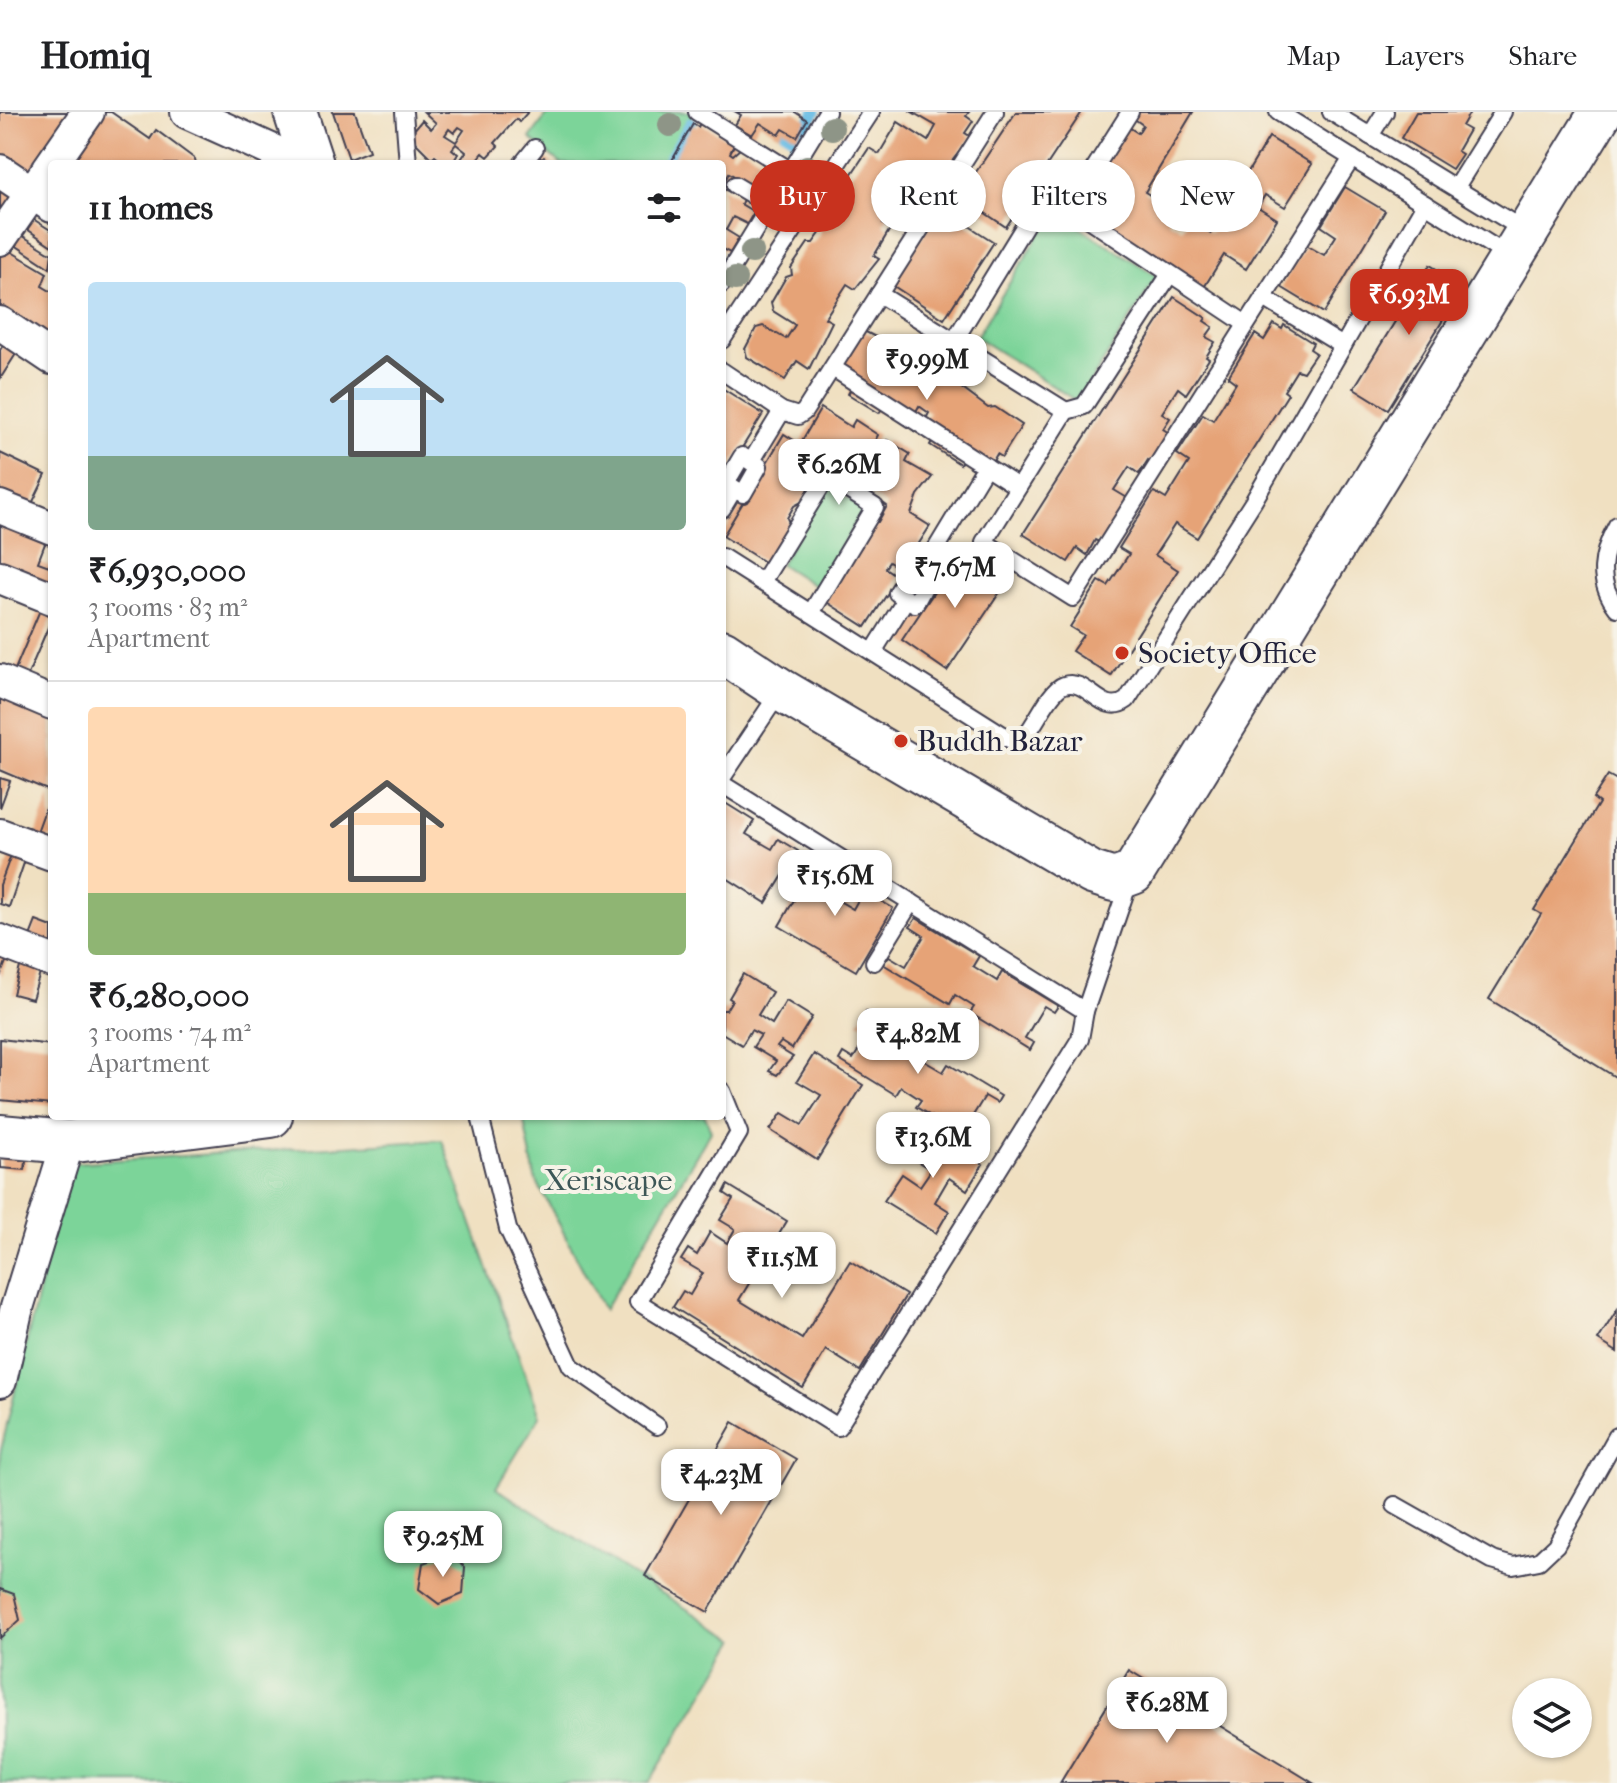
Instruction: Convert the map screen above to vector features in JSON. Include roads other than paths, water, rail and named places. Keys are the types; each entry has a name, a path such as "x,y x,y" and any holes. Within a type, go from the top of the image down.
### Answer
{"street":[{"path":"63,160 88,112"},
{"path":"187,112 293,160"},
{"path":"295,112 311,160"},
{"path":"726,654 781,690 1092,873 1114,880 1133,873 1601,112"},
{"path":"0,171 42,199 0,239"},
{"path":"0,323 48,355"},
{"path":"0,507 48,526"},
{"path":"0,577 48,596"},
{"path":"0,681 48,701"},
{"path":"0,835 48,853"},
{"path":"0,941 48,959"},
{"path":"0,1136 68,1142 240,1120"},
{"path":"0,1381 8,1311 68,1142"}],"lane":[{"path":"404,112 408,160"},
{"path":"697,112 773,160"},
{"path":"798,160 827,112"},
{"path":"726,334 871,112"},
{"path":"726,374 782,411 798,416 804,412 995,112"},
{"path":"1100,160 1130,112"},
{"path":"1278,112 1425,204 1518,245"},
{"path":"1331,112 1456,187 1518,245"},
{"path":"1370,136 1385,112"},
{"path":"1456,187 1503,112"},
{"path":"525,160 535,148"},
{"path":"1170,274 1084,406 1066,411 984,542 1073,598 1352,158"},
{"path":"735,185 750,194"},
{"path":"726,560 1011,740 1021,741 1029,733 1056,690 1065,685 1076,685 1109,706 1119,705 1127,700 1253,502 1425,204"},
{"path":"726,278 754,232"},
{"path":"954,341 1021,232"},
{"path":"1107,232 1246,324"},
{"path":"879,294 1066,411"},
{"path":"1264,298 1343,346"},
{"path":"833,368 1018,487"},
{"path":"726,502 734,489 726,483 742,456 751,462 782,411"},
{"path":"873,652 906,599 897,593 914,566 922,572 986,466"},
{"path":"762,582 827,477 875,507 811,613"},
{"path":"1617,525 1602,560 1605,594 1617,608"},
{"path":"726,775 781,690"},
{"path":"726,784 1085,1011"},
{"path":"726,1101 739,1133 638,1302 838,1427 1080,1039 1085,1011 1133,873"},
{"path":"874,962 911,902"},
{"path":"481,1120 508,1229 571,1366 657,1426"},
{"path":"1395,1505 1492,1560 1513,1566 1539,1561 1556,1545 1617,1436"}],"waterway":[{"path":"726,261 815,112"},
{"path":"668,160 691,122"},
{"path":"784,131 798,140"}],"place":[{"name":"Society Office","path":"1122,653"},
{"name":"Buddh Bazar","path":"901,741"}],"park label":[{"name":"Xeriscape","path":"608,1180"}]}
